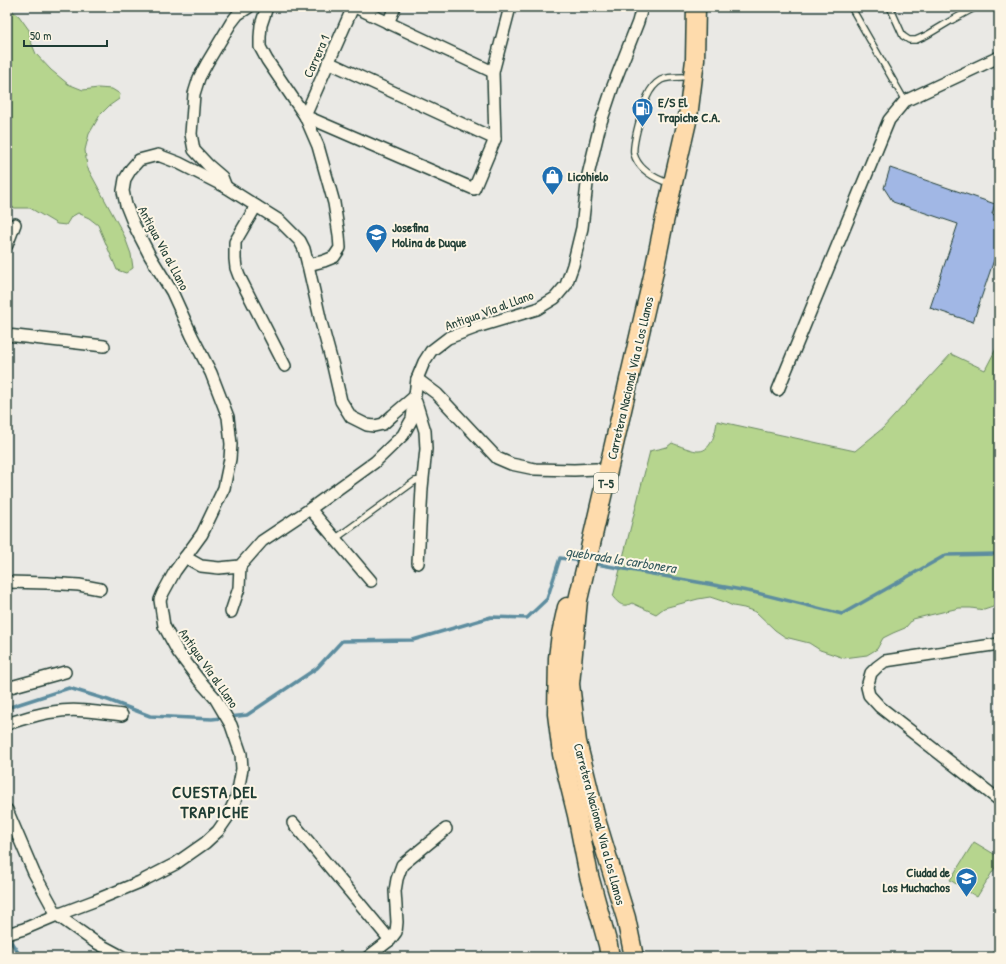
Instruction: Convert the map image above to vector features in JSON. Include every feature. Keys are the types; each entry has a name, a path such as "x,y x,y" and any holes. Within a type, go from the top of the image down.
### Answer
{"highway":[{"name":"Carretera Nacional Vía a Los Llanos","path":"610,957 589,876 577,815 562,754 558,714 558,658 561,634 596,469 667,167 677,115 682,77 686,7"},
{"name":"Carretera Nacional Vía a Los Llanos","path":"634,957 626,918 597,822 579,749 570,684 578,600 688,117 695,60 696,7"}],"street":[{"path":"226,187 222,177 194,150 191,134 194,94 199,78 231,23 238,14 249,7"},
{"path":"354,7 493,72"},
{"name":"Carrera 1","path":"305,116 354,7"},
{"path":"388,23 395,7"},
{"path":"305,116 474,189 495,139 493,72 510,7"},
{"name":"Antigua Vía al Llano","path":"7,934 94,902 140,882 175,864 205,843 218,831 227,818 237,796 242,769 241,754 231,725 215,698 178,652 164,626 160,600 169,582 202,534 224,488 230,459 231,444 228,417 211,373 172,292 150,256 134,225 126,205 122,191 125,179 131,169 139,160 158,155 179,163 226,187 280,221 300,241 304,249 341,401 351,417 367,425 374,426 383,424 414,397 417,379 424,362 431,351 448,338 480,326 537,309 555,298 566,285 573,265 582,228 588,176 600,125 613,86 638,22 642,7"},
{"path":"265,8 260,25 260,46 267,60 305,116 318,146 334,203 340,248 334,257 308,265"},
{"path":"778,390 889,120 905,101 999,58"},
{"path":"328,62 495,139"},
{"path":"256,206 235,242 234,251 236,264 239,276 285,366"},
{"path":"7,245 15,224"},
{"path":"7,335 104,346"},
{"path":"417,379 437,394 497,458 511,464 535,469 596,469"},
{"path":"414,397 425,431 426,449 418,563"},
{"path":"231,612 238,588 240,566 262,541 310,509 375,462 403,435 412,419 414,397"},
{"path":"310,509 371,581"},
{"path":"185,557 201,566 219,568 240,566"},
{"path":"7,582 79,585 100,589"},
{"path":"999,644 885,661 871,673 867,687 869,695 880,707 999,800"},
{"path":"7,688 65,672"},
{"path":"7,724 54,711 87,711 122,715"},
{"path":"7,810 34,873 57,915 95,942 124,957"},
{"path":"293,823 390,940"},
{"path":"368,957 390,940 396,932 397,922 395,891 402,865 446,829"}],"lane":[{"path":"851,7 905,101"},
{"path":"890,7 903,36 909,40 916,40 976,7"},
{"path":"663,181 646,171 638,162 634,154 636,133 647,98 655,85 661,80 671,77 682,77"},
{"path":"336,539 415,481 423,480"}],"green space":[{"path":"7,7 19,16 29,30 31,42 36,54 51,70 68,84 83,90 98,88 112,89 120,94 119,99 100,115 89,134 85,150 87,167 124,235 131,254 133,268 126,273 117,270 98,225 89,218 78,213 71,217 66,225 57,224 30,208 15,208 7,205"},
{"path":"999,343 999,605 984,610 959,608 913,619 905,628 883,638 877,649 867,655 844,658 820,650 809,643 785,637 775,630 756,612 733,606 710,597 664,608 656,614 632,603 626,605 621,604 613,597 650,451 667,447 672,443 694,450 703,450 710,444 716,429 717,421 855,451 883,428 951,354 985,370"},
{"path":"974,842 999,857 999,861 977,897 950,880"}],"building":[{"path":"890,168 995,204 992,214 999,216 999,245 973,322 930,308 958,224 893,202 884,188"}],"waterway":[{"name":"quebrada la carbonera","path":"591,563 753,592 842,614 946,555 999,554"},
{"name":"quebrada la carbonera","path":"7,708 69,688 108,700 150,716 212,719 247,715 317,668 342,641 413,640 491,617 527,618 547,599 560,558 581,561"},
{"path":"7,936 21,957"}],"place":[{"name":"E/S El Trapiche C.A.","path":"643,128"},
{"name":"Licohielo","path":"553,196"},
{"name":"Josefina Molina de Duque","path":"376,254"},
{"name":"Ciudad de Los Muchachos","path":"966,898"}],"district":[{"name":"CUESTA DEL TRAPICHE","path":"215,801"}]}
